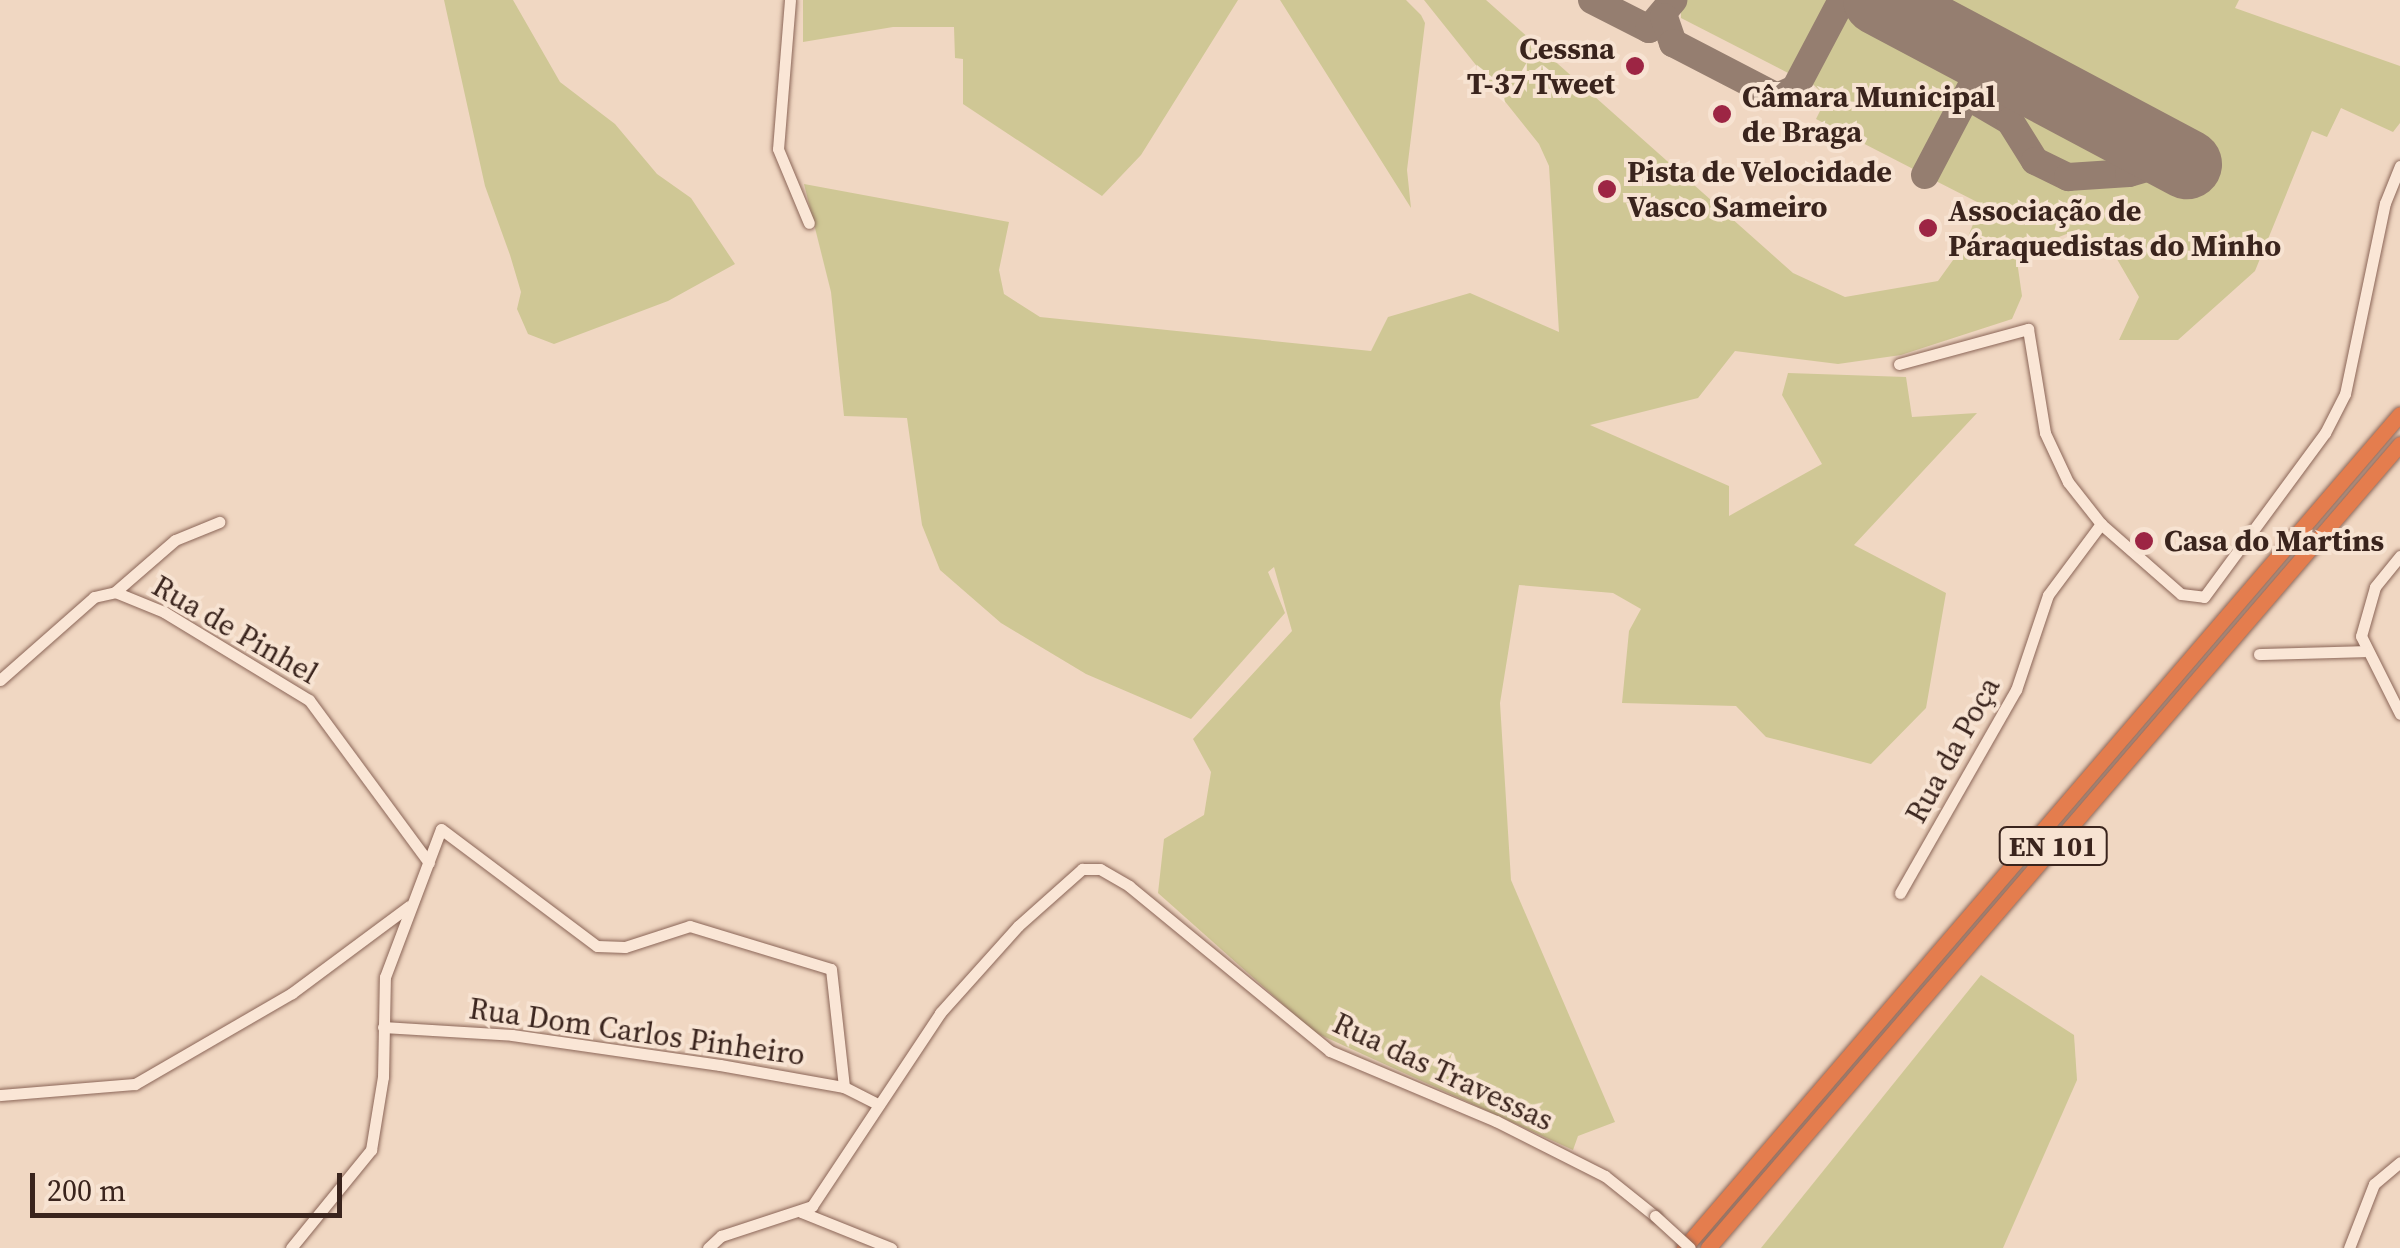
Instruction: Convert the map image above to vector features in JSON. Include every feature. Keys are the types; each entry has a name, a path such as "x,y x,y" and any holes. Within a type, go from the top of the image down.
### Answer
{"highway":[{"path":"2368,450 2400,403"},
{"name":"EN 101","path":"1687,1248 2400,414"},
{"name":"EN 101","path":"1708,1248 2400,445"}],"street":[{"path":"790,0 778,149 809,222"},
{"path":"1899,364 2028,329 2045,433 2068,482 2100,524 2180,594 2204,596 2218,586 2325,432 2345,394 2385,202 2400,166"},
{"path":"0,680 94,597 115,592 175,540 219,522"},
{"name":"Rua da Poça","path":"1900,892 2016,690 2048,595 2100,524"},
{"path":"2400,556 2366,610 2364,651 2400,714"},
{"name":"Rua de Pinhel","path":"115,592 164,612 309,700 429,864"},
{"path":"2260,654 2364,651"},
{"path":"291,1248 371,1150 383,1076 385,977 441,829 597,946 625,947 690,926 832,970 844,1087"},
{"name":"Rua das Travessas","path":"879,1105 940,1013 1018,926 1082,869 1100,869 1129,886 1330,1051 1543,1144 1606,1176 1656,1216 1687,1248"},
{"path":"0,1095 135,1084 292,992 409,906"},
{"name":"Rua Dom Carlos Pinheiro","path":"383,1027 512,1035 844,1087 879,1105"},
{"path":"708,1248 734,1231 801,1212 824,1190 879,1105"},
{"path":"2350,1248 2374,1184 2400,1162"},
{"path":"801,1212 891,1248"}],"shaded area":[{"path":"444,0 513,0 560,82 615,124 657,174 691,198 735,264 668,301 554,344 528,334 517,309 521,292 485,186"},
{"path":"803,0 1238,0 1141,155 1102,196 963,104 963,59 955,58 954,27 893,27 803,42"},
{"path":"1280,0 1406,0 1421,15 1425,23 1407,170 1411,208"},
{"path":"1424,0 1486,0 1793,273 1845,297 1938,281 1966,242 1981,204 1930,178 1969,109 2004,125 2031,167 2067,184 2179,181 2196,149 1916,0 2239,0 2235,8 2400,66 2400,123 2393,132 2341,108 2327,137 2312,131 2255,271 2178,340 2119,340 2139,297 2114,254 2079,229 2016,254 2022,296 2012,319 1901,355 1838,364 1735,351 1698,398 1590,425 1729,486 1729,516 1822,464 1782,395 1788,373 1906,377 1912,417 1977,413 1854,545 1946,593 1926,708 1871,764 1766,737 1736,706 1622,703 1629,631 1641,609 1613,593 1519,585 1500,703 1511,880 1615,1122 1578,1136 1573,1150 1314,1032 1158,893 1164,839 1204,815 1211,772 1193,739 1292,631 1274,567 1268,572 1285,613 1191,719 1086,674 1001,623 940,570 922,525 907,418 844,416 831,292 804,184 1009,222 999,270 1004,294 1040,317 1371,351 1388,317 1470,293 1559,332 1549,166 1539,144"},
{"path":"1681,0 1831,0 1792,75 1681,18"},
{"path":"1853,7 1965,71 1919,172 1816,119 1827,97 1808,80 1843,14"},
{"path":"1990,80 2116,148 2120,164 2075,171 2040,156 2015,116 1979,93"},
{"path":"1981,975 2074,1035 2077,1080 2003,1248 1761,1248"}],"taxiway":[{"path":"1592,0 1649,29 1673,0"},
{"path":"1664,17 1673,43 1777,97 1795,89 1842,0"},
{"path":"1925,175 1979,72 1972,50"},
{"path":"1967,96 2010,121 2035,161 2068,177 2129,173 2177,159"}],"runway":[{"path":"1878,0 2187,164"}],"place":[{"name":"Cessna T-37 Tweet","path":"1635,66"},
{"name":"Câmara Municipal de Braga","path":"1722,114"},
{"name":"Pista de Velocidade Vasco Sameiro","path":"1607,189"},
{"name":"Associação de Páraquedistas do Minho","path":"1928,228"},
{"name":"Casa do Martins","path":"2144,541"}]}
